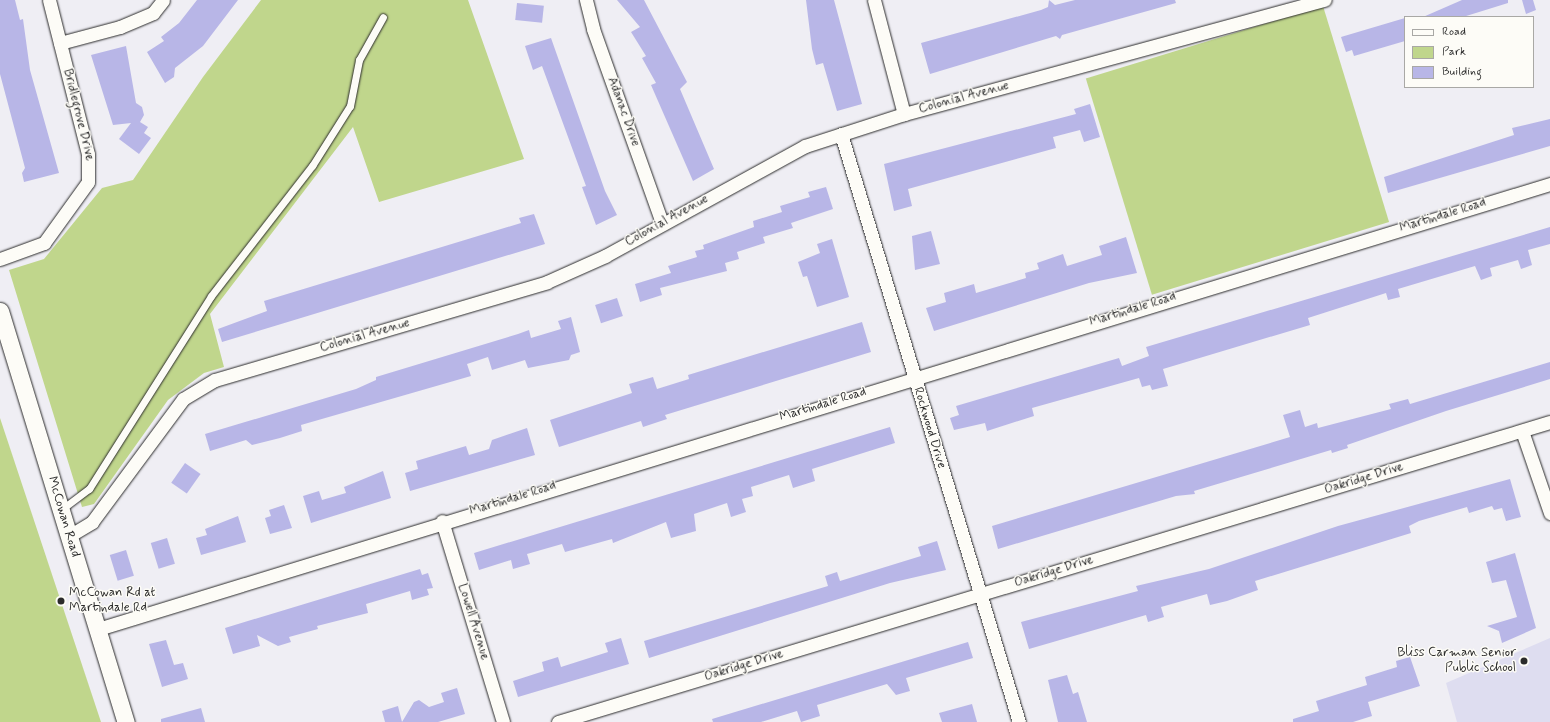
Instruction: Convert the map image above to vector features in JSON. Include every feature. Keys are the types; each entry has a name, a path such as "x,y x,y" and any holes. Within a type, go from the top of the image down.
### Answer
{"street":[{"name":"Bridlegrove Drive","path":"0,259 44,243 88,182 88,154 49,0"},
{"path":"60,42 120,27 153,13 163,0"},
{"name":"Adanac Drive","path":"586,0 593,29 662,223"},
{"path":"874,0 904,114"},
{"name":"Colonial Avenue","path":"69,536 92,522 170,414 197,389 215,380 548,282 805,146 904,114 1325,0"},
{"name":"Rockwood Drive","path":"841,134 979,595 1019,722"},
{"name":"Martindale Road","path":"98,628 442,521 1550,184"},
{"name":"McCowan Road","path":"0,311 126,722"},
{"name":"Oakridge Drive","path":"558,722 1550,422"},
{"path":"1522,431 1550,513"},
{"name":"Lowell Avenue","path":"442,521 503,722"}],"lane":[{"path":"61,509 89,489 211,296 312,166 350,106 359,60 383,17"}],"shaded area":[{"name":"Bliss Carman Senior Public School","path":"1550,638 1550,722 1457,722 1446,683"}],"green space":[{"path":"261,0 468,0 524,159 379,202 353,127 210,314 224,367 204,373 168,400 94,504 82,507 9,270 44,259 102,188 133,180 203,77"},
{"path":"1323,6 1389,222 1152,295 1086,79"},
{"path":"0,418 101,722 0,722"}],"building":[{"path":"0,0 15,0 20,20 23,19 30,70 59,173 24,182 22,173 25,168 0,74"},
{"path":"197,0 238,0 203,46 175,68 174,77 165,83 147,52 164,41 161,37 179,23"},
{"path":"617,0 644,0 687,82 680,89 714,169 693,181 651,85 656,83 642,58 646,56 631,32 640,27"},
{"path":"806,0 834,0 862,104 837,111 823,63 816,65 812,49"},
{"path":"1049,0 1055,5 1075,0 1175,0 1176,3 1062,35 1060,39 1056,36 930,74 921,43 1041,10 1048,7"},
{"path":"1462,0 1508,0 1508,3 1466,16 1425,16"},
{"path":"1522,0 1533,0 1536,10 1526,14"},
{"path":"517,3 544,6 542,23 515,20"},
{"path":"1404,18 1404,41 1354,56 1352,50 1346,52 1341,37"},
{"path":"551,38 605,191 617,215 596,225 582,187 586,186 542,66 533,70 525,46"},
{"path":"126,46 136,103 142,107 144,115 140,122 148,127 144,133 151,138 139,154 119,139 131,123 113,125 91,55"},
{"path":"1090,104 1100,137 1084,142 1080,130 1053,137 1056,148 908,189 912,206 894,211 884,164 1076,114 1074,109"},
{"path":"1550,119 1550,146 1388,193 1384,177 1514,135 1512,128"},
{"path":"826,187 833,209 791,223 793,228 763,237 765,243 737,252 739,259 725,263 727,271 660,288 662,295 640,302 635,284 671,273 668,266 697,257 695,251 704,249 703,245 754,227 753,221 782,212 780,206 810,197 808,192"},
{"path":"534,214 545,244 222,342 218,329 267,311 264,301 521,223 519,218"},
{"path":"1550,227 1550,244 1528,250 1532,265 1521,269 1518,260 1490,268 1492,276 1481,280 1475,266 1398,289 1400,297 1388,300 1386,293 1308,318 1310,325 1163,369 1168,386 1152,390 1150,385 1142,387 1139,378 1032,408 1034,416 987,431 985,423 954,430 950,418 959,415 956,406 1119,358 1122,366 1149,356 1146,347"},
{"path":"931,231 940,264 915,270 912,236"},
{"path":"1126,237 1137,273 1089,283 934,331 926,308 946,302 944,293 974,284 976,293 1026,278 1025,273 1039,269 1037,263 1063,254 1067,266 1102,255 1099,246"},
{"path":"832,239 849,297 817,307 807,276 803,277 798,262 820,253 817,244"},
{"path":"617,298 623,316 601,323 595,305"},
{"path":"571,317 580,352 571,355 569,360 528,368 525,360 492,370 488,357 467,364 471,376 301,425 302,431 280,438 252,445 246,440 210,451 205,434 356,389 376,380 376,377 529,330 531,338 561,329 558,321"},
{"path":"862,322 871,352 665,415 667,419 643,427 641,421 559,447 550,420 632,393 629,384 653,377 657,389 689,379 688,375"},
{"path":"1550,362 1550,379 1446,411 1347,445 1348,448 1332,453 1331,450 1194,491 1195,494 1176,496 998,549 992,526 1290,437 1283,415 1300,410 1305,427 1317,423 1318,428 1391,409 1389,404 1408,399 1410,404"},
{"path":"890,427 895,443 812,469 815,481 793,488 789,475 751,487 753,496 742,499 746,512 731,517 727,503 694,514 696,531 671,538 666,522 613,543 612,539 565,552 562,544 527,554 530,564 513,569 511,560 479,570 474,553"},
{"path":"527,428 535,455 410,491 405,473 418,469 416,461 466,446 469,455 489,449 492,440"},
{"path":"185,463 201,474 187,494 171,483"},
{"path":"383,471 391,498 311,523 303,496 319,491 322,500 346,493 344,487"},
{"path":"1510,479 1521,517 1506,521 1502,508 1494,510 1492,506 1469,513 1467,507 1419,521 1409,526 1411,533 1255,581 1258,590 1227,601 1210,605 1207,594 1161,607 1164,617 1148,622 1146,615 1029,649 1021,622 1138,591 1136,586 1209,569 1338,526"},
{"path":"284,505 292,528 270,534 265,518 271,516 269,510"},
{"path":"238,516 246,542 201,555 196,538 207,535 205,529"},
{"path":"167,538 175,564 159,569 151,543"},
{"path":"937,541 946,570 890,583 649,658 644,641 828,586 825,576 837,572 840,581 921,556 918,547"},
{"path":"126,550 134,576 118,581 110,555"},
{"path":"1515,553 1536,628 1502,643 1499,631 1487,626 1517,617 1506,580 1492,583 1486,562"},
{"path":"420,569 422,575 428,573 433,588 427,589 429,595 412,600 410,591 366,604 368,613 317,626 318,629 289,637 291,642 278,646 257,635 260,646 233,654 225,628"},
{"path":"621,638 629,664 518,697 513,681 544,671 542,662 558,657 561,667 608,652 605,643"},
{"path":"166,640 174,665 183,663 188,679 162,687 149,644"},
{"path":"968,642 973,658 906,678 910,691 896,695 887,684 817,705 820,716 801,722 797,711 761,722 713,722 712,719"},
{"path":"1410,657 1420,686 1368,702 1372,716 1353,722 1293,722 1293,719 1319,711 1316,701 1367,685 1365,677 1397,667 1396,661"},
{"path":"1067,675 1073,694 1078,692 1087,722 1058,722 1048,680"},
{"path":"457,688 465,714 438,722 402,722 414,702 419,700 429,707 444,702 441,693"},
{"path":"972,704 977,722 942,722 939,713"},
{"path":"398,706 402,722 385,722 382,711"},
{"path":"201,708 205,722 161,722 161,719"}],"place":[{"name":"McCowan Rd at Martindale Rd","path":"61,601"},
{"name":"Bliss Carman Senior Public School","path":"1524,661"}]}
